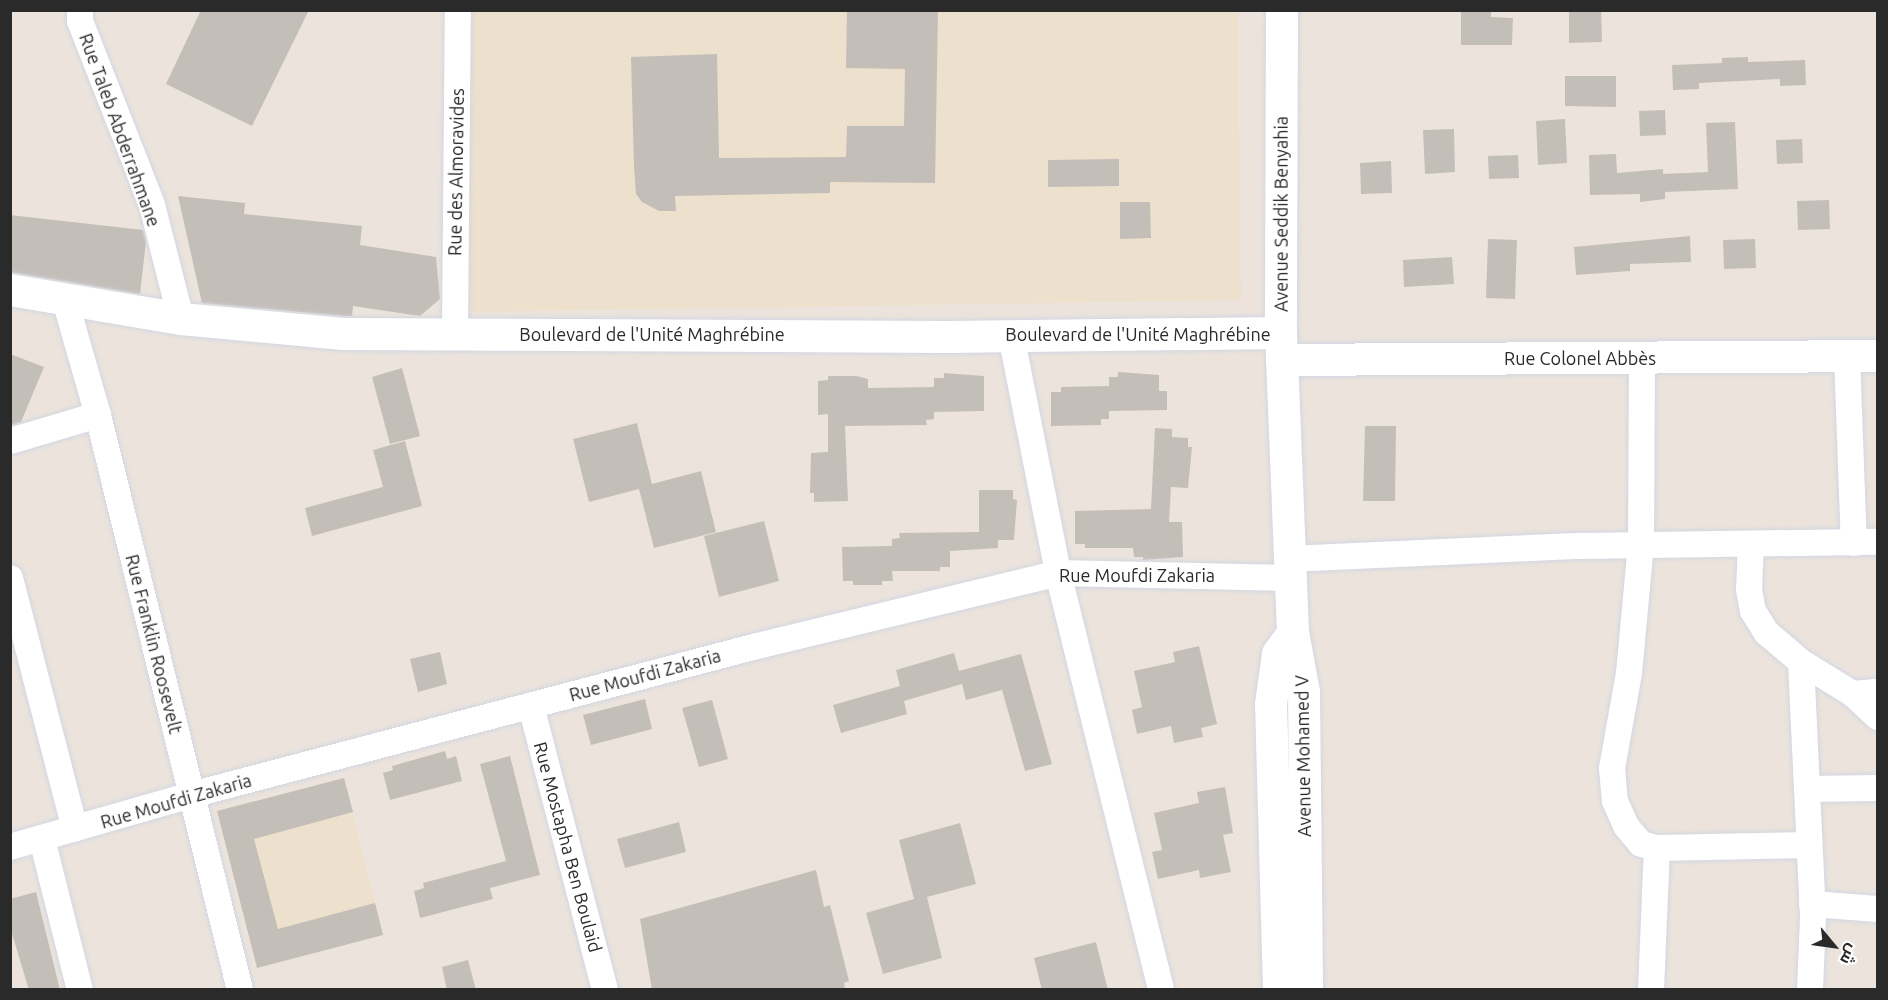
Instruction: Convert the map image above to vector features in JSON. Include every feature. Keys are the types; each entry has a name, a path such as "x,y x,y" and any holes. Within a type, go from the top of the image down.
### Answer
{"street":[{"name":"Rue Taleb Abderrahmane","path":"80,10 80,21 152,205 182,319"},
{"name":"Rue des Almoravides","path":"455,333 458,10"},
{"name":"Avenue Seddik Benyahia","path":"1282,10 1281,347 1293,633"},
{"name":"Boulevard de l'Unité Maghrébine","path":"16,294 182,319 343,334 1011,335 1281,347"},
{"name":"Rue Franklin Roosevelt","path":"64,300 98,416 240,990"},
{"path":"1011,335 1058,573 1161,990"},
{"name":"Rue Colonel Abbès","path":"1281,347 1642,358 1878,356"},
{"path":"1847,357 1866,542"},
{"path":"1642,358 1641,544 1629,673 1612,768 1615,801 1626,826 1641,844 1657,848 1809,845"},
{"path":"10,441 98,416"},
{"name":"Rue Moufdi Zakaria","path":"10,847 191,795 531,706 937,600 1058,573 1290,568 1641,544 1866,542"},
{"path":"1751,544 1749,590 1753,611 1767,633 1801,662 1865,693 1878,717"},
{"path":"10,578 75,829"},
{"name":"Avenue Mohamed V","path":"1279,990 1271,704 1278,654 1293,633"},
{"name":"Avenue Mohamed V","path":"1293,633 1304,692 1307,990"},
{"path":"1801,662 1812,904 1810,990"},
{"name":"Rue Mostapha Ben Boulaid","path":"531,706 605,990"},
{"path":"1807,789 1878,788"},
{"path":"42,839 80,990"},
{"path":"1651,990 1657,848"},
{"path":"1812,904 1878,909"}],"shaded area":[{"path":"470,11 1238,11 1241,300 464,312"},
{"path":"344,778 383,935 257,968 217,811"}],"building":[{"path":"201,10 309,10 252,126 166,84"},
{"path":"847,10 938,11 935,183 830,182 830,193 675,196 676,211 659,211 642,202 636,194 631,57 717,54 719,158 846,157 847,126 904,126 905,69 846,68"},
{"path":"1461,10 1491,10 1491,17 1513,18 1512,45 1461,45"},
{"path":"1569,10 1601,10 1602,42 1569,43"},
{"path":"1748,57 1748,62 1805,60 1806,85 1780,86 1780,79 1699,83 1699,89 1673,90 1672,65 1722,63 1722,58"},
{"path":"1565,76 1616,76 1616,107 1565,106"},
{"path":"1665,110 1666,135 1640,136 1639,111"},
{"path":"1565,119 1567,163 1538,165 1536,121"},
{"path":"1735,122 1738,189 1665,192 1665,199 1640,202 1640,194 1590,195 1589,155 1616,154 1617,173 1663,169 1663,174 1708,172 1706,123"},
{"path":"1454,129 1455,172 1425,174 1423,130"},
{"path":"1802,139 1803,163 1777,164 1776,140"},
{"path":"1518,155 1519,178 1489,179 1488,156"},
{"path":"1119,159 1119,186 1048,187 1048,160"},
{"path":"1391,161 1392,193 1361,194 1360,163"},
{"path":"178,196 245,203 244,214 362,226 360,245 436,257 440,299 420,316 353,306 352,316 344,316 202,303"},
{"path":"1829,200 1830,229 1798,230 1797,201"},
{"path":"1120,202 1150,202 1151,238 1120,239"},
{"path":"10,215 143,230 146,241 140,294 10,272"},
{"path":"1690,236 1691,262 1630,264 1630,271 1576,275 1574,247"},
{"path":"1488,239 1517,240 1515,299 1486,298"},
{"path":"1755,239 1756,268 1724,269 1723,240"},
{"path":"1452,257 1454,284 1404,287 1403,260"},
{"path":"10,354 44,367 21,422 10,425"},
{"path":"402,368 420,436 390,444 372,377"},
{"path":"1118,372 1159,375 1159,391 1167,391 1167,410 1109,411 1109,419 1101,419 1101,425 1051,426 1051,392 1061,392 1061,387 1109,386 1109,377 1118,377"},
{"path":"944,373 984,376 984,411 934,412 934,419 926,420 927,425 845,426 848,501 814,502 814,493 810,493 811,453 828,452 828,414 818,415 818,381 828,380 828,376 857,376 868,379 868,388 934,387 934,378 944,378"},
{"path":"637,423 652,484 701,471 716,532 654,548 639,489 589,502 573,439"},
{"path":"1365,426 1396,426 1395,501 1363,501"},
{"path":"1155,428 1172,429 1172,437 1188,438 1188,447 1192,447 1188,488 1171,487 1169,522 1182,522 1183,557 1143,560 1143,557 1134,557 1133,548 1085,548 1085,544 1075,544 1075,511 1151,509"},
{"path":"405,441 422,506 312,536 305,508 383,487 373,450"},
{"path":"979,490 1013,490 1013,499 1017,500 1014,540 998,540 998,548 950,551 950,567 940,567 940,571 892,571 893,581 882,581 882,585 853,585 853,581 843,581 842,547 892,546 892,539 900,538 899,533 979,532"},
{"path":"764,521 779,581 719,597 704,536"},
{"path":"1199,646 1217,724 1201,728 1203,737 1174,743 1171,726 1137,734 1132,710 1142,707 1134,671 1175,662 1173,652"},
{"path":"440,652 447,684 418,692 410,659"},
{"path":"954,653 959,671 1021,654 1052,764 1025,771 1002,690 966,700 962,684 904,701 907,714 841,733 833,705 900,686 896,670"},
{"path":"645,699 652,729 591,745 583,715"},
{"path":"712,700 728,759 699,767 682,708"},
{"path":"445,751 447,759 456,756 462,781 390,800 383,773 393,770 392,766"},
{"path":"510,756 540,875 490,888 493,899 420,918 414,891 424,888 423,883 506,861 480,764"},
{"path":"344,778 353,812 254,839 278,929 375,903 383,935 257,968 217,811"},
{"path":"1225,787 1233,833 1223,835 1231,872 1200,878 1199,870 1158,879 1152,852 1162,850 1154,813 1199,803 1197,792"},
{"path":"679,822 686,852 625,868 617,839"},
{"path":"960,823 976,884 927,897 942,958 883,974 866,913 914,899 899,840"},
{"path":"816,870 824,907 830,905 849,981 844,983 845,990 652,990 640,919"},
{"path":"36,892 60,990 29,990 10,927 10,899"},
{"path":"1096,942 1108,990 1042,990 1034,958"},
{"path":"468,960 476,990 447,990 442,967"}]}
